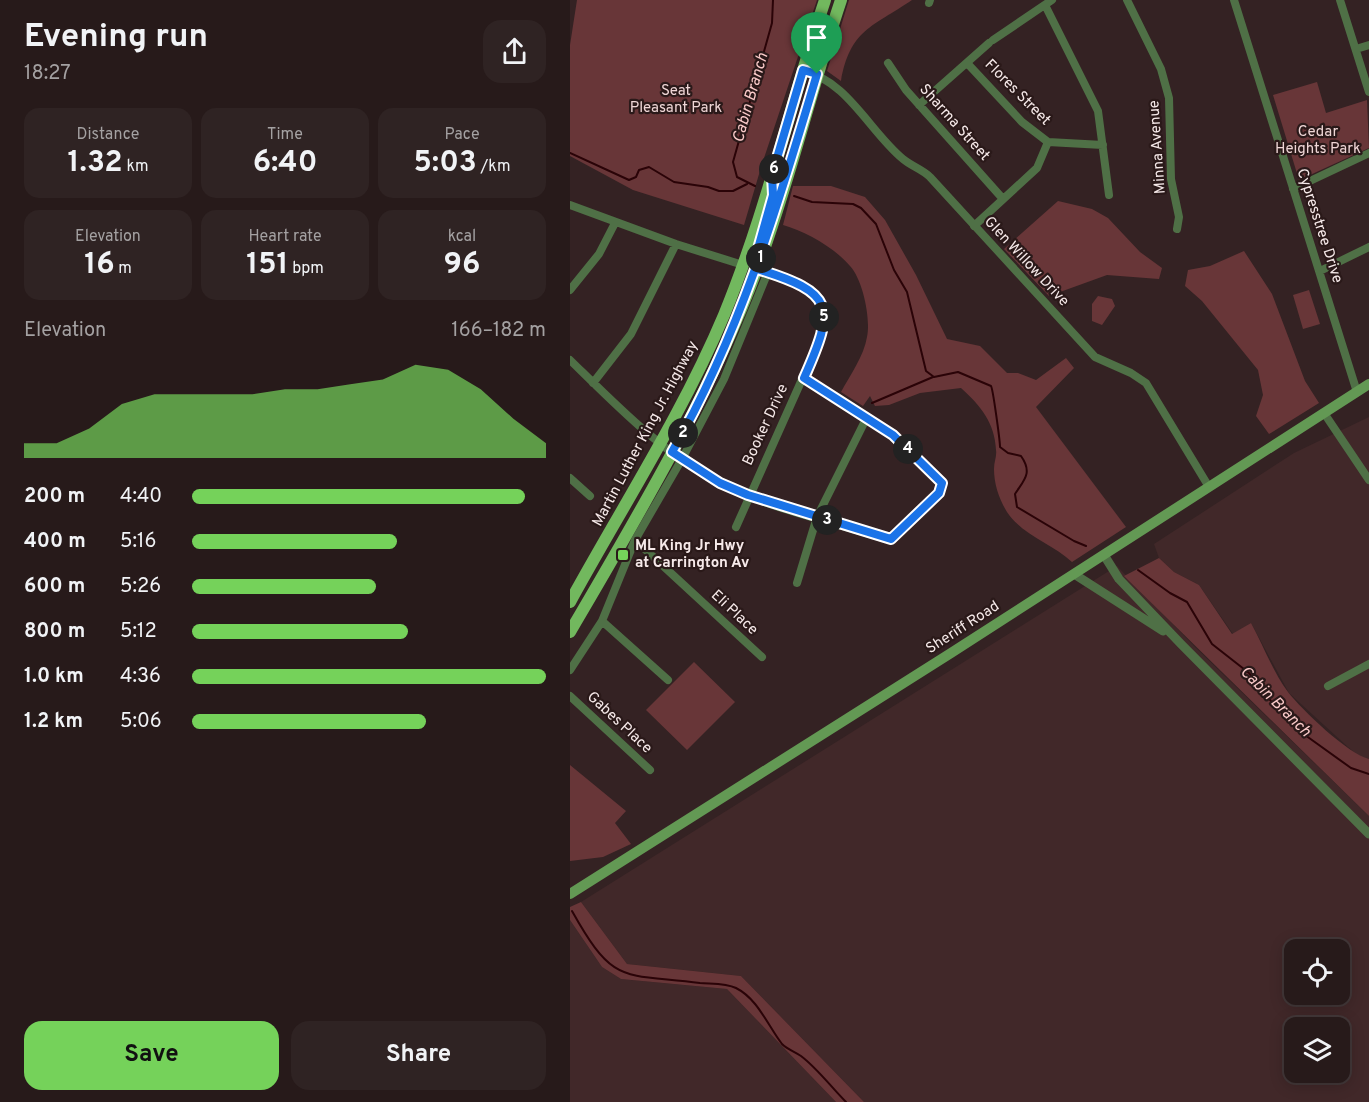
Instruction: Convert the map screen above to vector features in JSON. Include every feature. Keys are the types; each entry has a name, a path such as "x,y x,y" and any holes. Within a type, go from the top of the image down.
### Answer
{"main road":[{"name":"Martin Luther King Jr. Highway","path":"572,595 660,443 707,352 743,265 825,0"},
{"name":"Martin Luther King Jr. Highway","path":"570,632 677,455 728,340 763,270 817,74 841,0"},
{"path":"763,270 754,256 773,195 772,175"},
{"path":"728,340 729,326 750,273 743,265"},
{"name":"Sheriff Road","path":"570,894 1369,384"}],"street":[{"name":"Minna Avenue","path":"1127,0 1157,60 1169,98 1172,125 1171,172 1179,217 1177,229"},
{"name":"Cypresstree Drive","path":"1234,0 1356,392"},
{"path":"1340,0 1369,92"},
{"path":"919,105 991,42 1048,2 1097,108 1109,195"},
{"path":"1356,49 1369,45"},
{"name":"Sharma Street","path":"888,63 919,105 1003,199"},
{"name":"Flores Street","path":"968,63 1022,122 1048,142"},
{"name":"Glen Willow Drive","path":"803,70 817,74 837,88 903,159 930,177 1092,354 1103,363 1135,375 1146,383 1209,487"},
{"path":"974,226 1037,168 1048,142 1103,145"},
{"path":"1293,189 1369,153"},
{"path":"570,205 615,223 743,265"},
{"path":"570,290 599,254 615,223"},
{"path":"593,383 631,334 676,244"},
{"path":"1320,272 1369,247"},
{"path":"570,670 602,621 634,540 677,455 724,379 763,270"},
{"name":"Booker Drive","path":"736,526 748,495 804,378 823,334 825,320 821,307 807,287 763,270"},
{"path":"570,360 660,443 720,483 748,495 886,539 895,537 939,493 942,487 939,480 893,435 804,378"},
{"path":"1324,413 1369,480"},
{"path":"797,583 817,517 867,417"},
{"path":"570,478 590,496"},
{"name":"Eli Place","path":"634,540 762,657"},
{"path":"1104,555 1119,579 1369,834"},
{"path":"1074,574 1141,615 1181,644"},
{"path":"602,621 668,680"},
{"path":"1328,686 1369,664"},
{"name":"Gabes Place","path":"570,696 650,770"}],"shaded area":[{"path":"1369,417 1369,759 1360,757 1289,693 1251,623 1233,634 1199,585 1174,572 1159,558 1154,544 1294,453"},
{"path":"1117,566 1194,646 1369,816 1369,1102 864,1102 741,976 627,964 581,902"},
{"path":"570,920 602,967 621,979 727,989 836,1102 570,1102"}],"green space":[{"name":"Seat Pleasant Park","path":"577,0 817,0 744,225 633,190 570,156 570,45"},
{"path":"849,0 912,0 874,24 857,40 850,51 841,81 827,71"},
{"name":"Cedar Heights Park","path":"1317,82 1326,113 1367,100 1369,148 1299,180 1273,95"},
{"path":"793,186 831,186 865,197 885,220 916,275 947,339 980,346 1007,373 1018,373 1036,380 1066,358 1074,368 1036,407 1126,527 1072,562 1021,527 1007,512 998,491 994,475 996,452 993,431 980,408 961,388 920,393 889,405 875,406 870,396 863,406 841,392 865,344 868,320 865,300 855,272 844,259 819,241 801,231 783,225"},
{"path":"1058,201 1092,209 1108,218 1140,252 1162,268 1159,279 1107,275 1049,296 1004,249"},
{"path":"1244,251 1272,294 1305,381 1319,403 1269,434 1256,416 1263,395 1258,370 1202,301 1185,286 1188,270 1210,266"},
{"path":"1309,290 1320,324 1303,329 1293,295"},
{"path":"1098,296 1112,299 1115,306 1102,325 1092,321 1092,304"},
{"path":"1159,558 1174,572 1199,585 1232,634 1251,623 1288,692 1314,720 1338,740 1349,749 1369,759 1369,816 1124,576"},
{"path":"694,662 735,702 687,750 646,710"},
{"path":"570,765 626,811 615,823 631,844 603,857 570,861"},
{"path":"581,902 627,964 741,976 864,1102 836,1102 727,989 621,979 602,967 570,920 570,907"}],"waterway":[{"name":"Cabin Branch","path":"755,186 737,177 733,162 772,23 773,0"},
{"path":"570,153 629,180 636,177 639,170 649,167 674,182 719,191 733,191 747,184"},
{"name":"Cabin Branch","path":"794,196 812,202 853,204 861,208 876,224 894,270 907,292 926,371 934,377 958,372 991,386 1000,447 1008,453 1021,456 1025,462 1026,476 1015,494 1017,507 1086,546"},
{"path":"872,403 933,377"},
{"name":"Cabin Branch","path":"1138,570 1187,602 1212,644 1249,673 1274,705 1305,735 1351,768 1369,774"},
{"path":"572,911 599,952 610,964 622,971 636,976 728,985 744,993 757,1006 782,1044 807,1061 846,1102"}],"place":[{"name":"ML King Jr Hwy at Carrington Av","path":"623,555"}],"route":[{"path":"817,74 757,269 711,380 672,452 720,483 748,495 891,539 939,493 942,483 885,428 804,378 825,328 820,303 800,282 757,269 754,263 754,256 773,195 772,175 803,70 817,74"}]}
